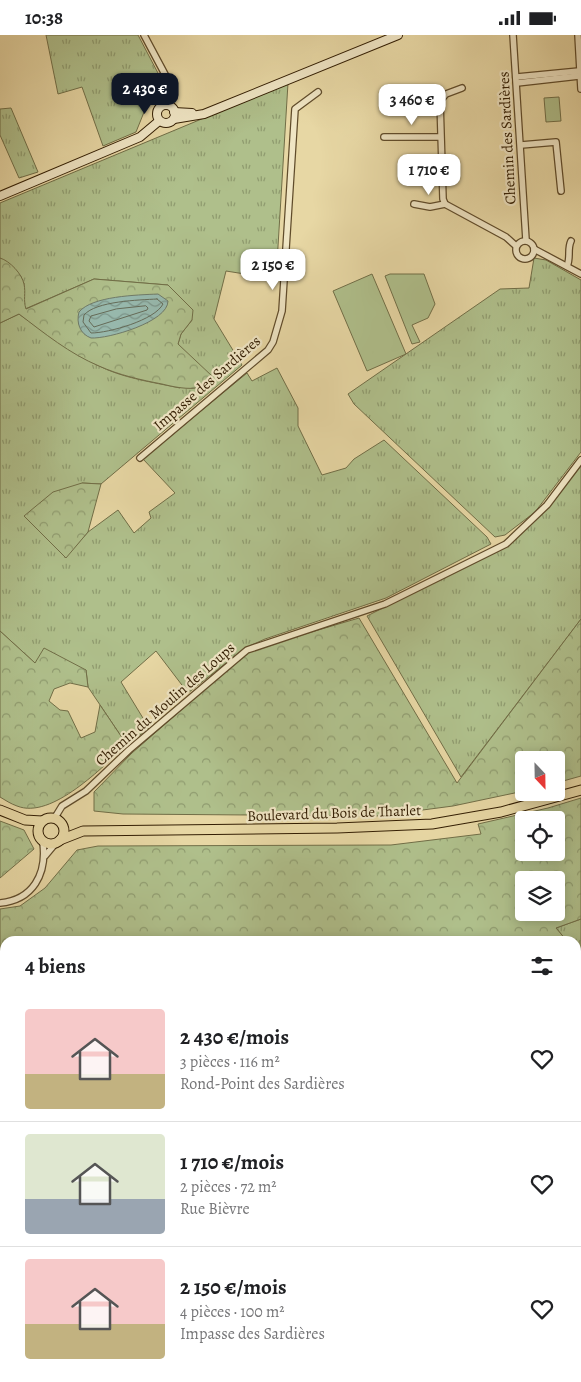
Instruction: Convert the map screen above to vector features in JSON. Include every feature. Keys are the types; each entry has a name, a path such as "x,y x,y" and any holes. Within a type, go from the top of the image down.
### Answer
{"main road":[{"path":"159,121 166,123 174,115 203,112 388,35"},
{"path":"174,115 204,114 398,35"},
{"path":"159,121 158,109 167,105 174,115"},
{"path":"0,195 140,137 159,121"},
{"name":"Boulevard du Bois de Tharlet","path":"62,825 83,831 346,828 432,824 501,812 581,790"},
{"path":"0,810 25,820 42,821 54,819 62,825 64,835 58,842 44,843 25,820"},
{"path":"37,833 42,821"},
{"name":"Boulevard du Bois de Tharlet","path":"58,842 83,831"}],"street":[{"path":"144,35 168,80 170,88 167,105"},
{"name":"Chemin des Sardières","path":"513,35 526,240"},
{"path":"578,35 581,89"},
{"path":"517,80 579,74"},
{"path":"445,204 443,199 440,101 446,94 462,88"},
{"name":"Impasse des Sardières","path":"140,458 268,350 273,342 282,311 295,109 318,92"},
{"path":"384,137 440,137"},
{"path":"521,145 556,142 561,191"},
{"path":"414,204 430,207 445,204 506,237 516,246"},
{"path":"532,256 534,249 532,243 526,240 520,241 515,251 519,257 526,259 532,256 548,257"},
{"path":"567,267 571,257 571,241"},
{"path":"534,249 581,274"},
{"name":"Chemin du Moulin des Loups","path":"54,819 62,806 86,791 129,750 247,650 385,603 506,544 547,505 581,460"},
{"path":"45,856 58,842"},
{"path":"0,903 21,898 29,893 39,878 45,856 44,843"}],"green space":[{"path":"46,35 138,35 159,75 136,132 103,146 82,87 58,94"},
{"path":"288,83 276,279 226,271 214,319 242,365 101,484 82,483 65,558 88,532 118,510 134,533 151,518 149,512 175,493 143,459 247,373 252,381 277,368 298,408 298,426 322,475 346,468 354,459 384,440 487,537 491,544 386,598 265,639 245,648 188,693 156,651 121,682 149,728 127,745 88,687 86,670 35,663 0,631 0,323 19,314 87,360 117,373 180,388 187,354 178,344 181,334 192,320 168,285 94,279 25,309 23,300 24,283 0,258 0,203"},
{"path":"559,97 561,121 546,122 544,98"},
{"path":"11,108 38,172 19,178 0,135 0,109"},
{"path":"0,258 11,265 21,276 25,287 26,309 94,279 168,285 193,310 192,320 181,334 178,344 212,376 210,385 198,388 180,388 122,375 88,361 58,343 19,314 0,323"},
{"path":"534,258 546,260 581,280 581,452 535,512 505,535 495,537 354,404 348,394 500,289 529,288"},
{"path":"372,274 406,354 367,371 333,291"},
{"path":"390,274 424,274 435,304 428,318 412,325 420,342 412,344 385,276"},
{"path":"581,464 581,619 461,777 367,616 500,549 524,531 544,511"},
{"path":"82,483 101,484 88,532 66,558 24,516 53,492"},
{"path":"359,618 457,783 581,619 581,776 565,780 565,751 515,751 515,793 453,806 377,816 123,814 94,811 94,792 132,753 250,650"},
{"path":"0,631 35,663 44,648 86,670 88,687 70,683 54,689 49,701 60,710 68,711 81,738 95,732 100,705 127,745 76,789 46,805 31,808 17,806 0,797"},
{"path":"581,798 581,919 556,928 563,936 0,936 0,909 20,906 45,888 77,850 98,846 391,845 481,834 478,824 515,816 515,861 565,861 565,811 535,811"},
{"path":"0,821 24,830 34,849 0,878"},
{"path":"581,919 581,936 563,936 556,928"}],"water":[{"path":"158,294 168,301 165,309 158,316 136,328 110,336 91,338 84,334 80,328 79,312 94,303 115,297"}]}
